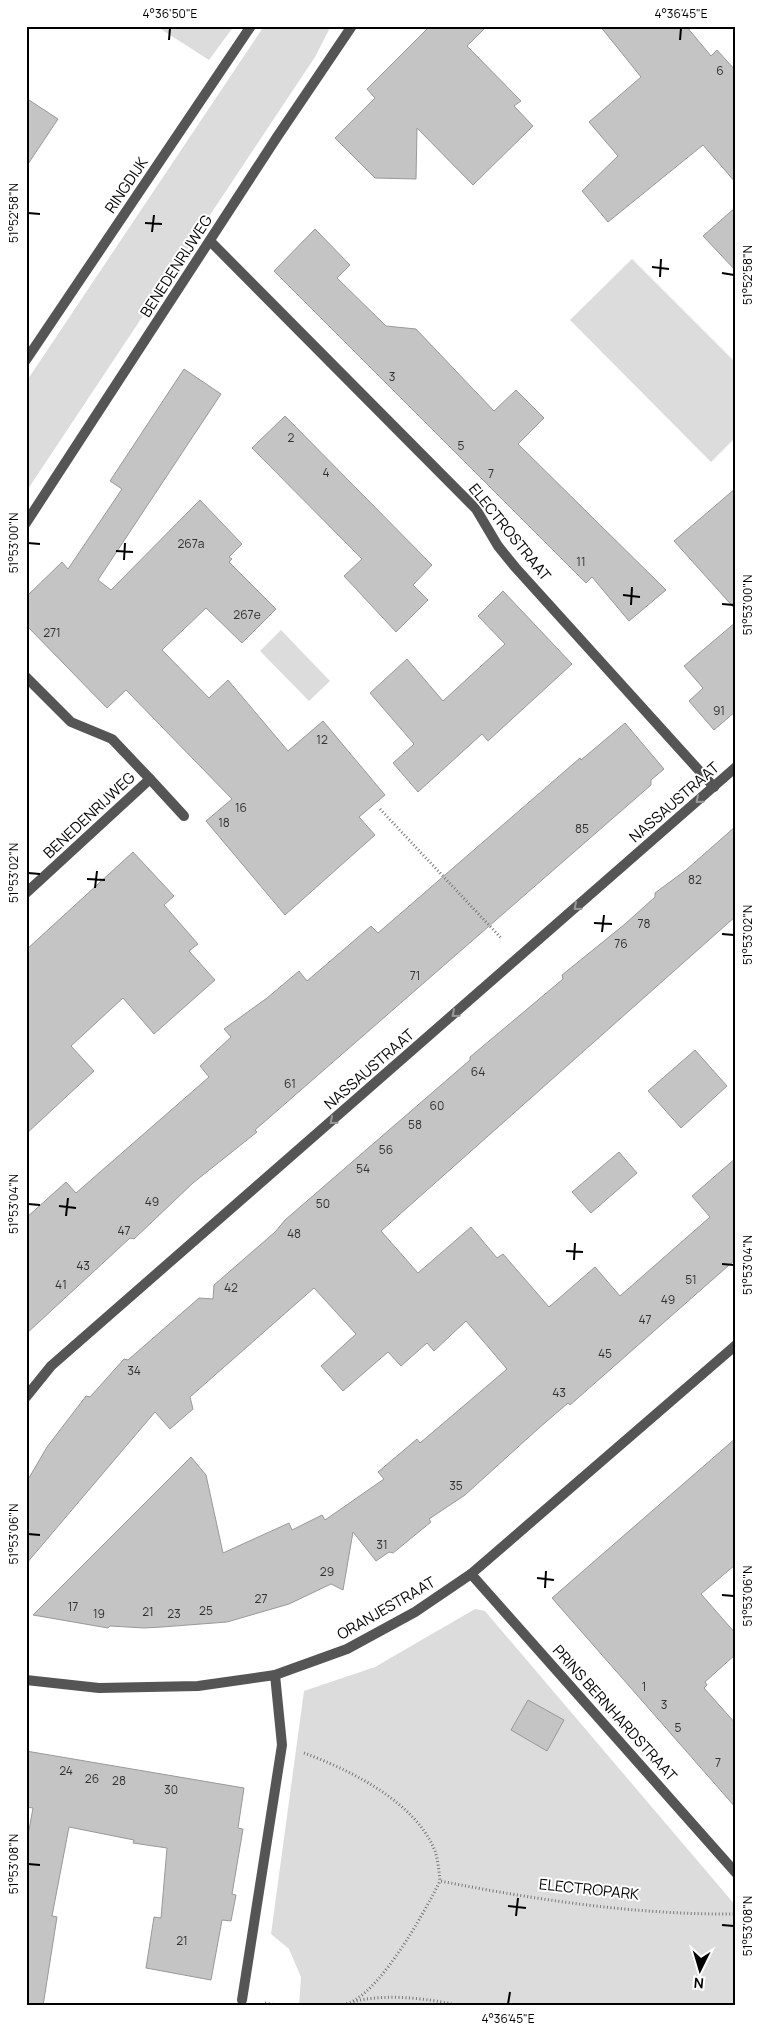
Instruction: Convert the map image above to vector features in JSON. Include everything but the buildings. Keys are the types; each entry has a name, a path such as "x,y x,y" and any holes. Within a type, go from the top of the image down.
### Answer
{"street":[{"name":"RINGDIJK","path":"26,360 251,26"},
{"name":"BENEDENRIJWEG","path":"26,523 277,137 352,26"},
{"name":"ELECTROSTRAAT","path":"210,241 476,509 498,546 515,567 714,787"},
{"name":"BENEDENRIJWEG","path":"26,677 71,722 112,739 184,816"},
{"name":"NASSAUSTRAAT","path":"26,1397 51,1366 736,768"},
{"name":"BENEDENRIJWEG","path":"26,893 150,779"},
{"name":"ORANJESTRAAT","path":"26,1680 99,1688 198,1686 275,1675 347,1649 416,1612 471,1574 736,1345"},
{"name":"PRINS BERNHARDSTRAAT","path":"471,1574 736,1872"},
{"path":"242,2000 282,1745 275,1675"}],"path":[{"path":"380,808 520,958"},
{"path":"282,1745 344,1769 401,1807 413,1817 436,1853 440,1881 425,1910 397,1953 371,1986 353,2000 340,2006"},
{"name":"ELECTROPARK","path":"440,1881 525,1897 596,1906 736,1914"},
{"path":"353,2000 411,1999 460,2006"}],"shaded area":[{"path":"156,26 234,26 209,60"},
{"path":"264,26 331,26 315,57 26,492 26,382"},
{"path":"632,259 736,363 736,437 711,462 570,320"},
{"path":"281,630 330,681 309,701 260,651"},
{"path":"475,1609 485,1611 736,1906 736,2006 299,2006 301,1977 289,1949 271,1934 304,1691 375,1667"}]}
